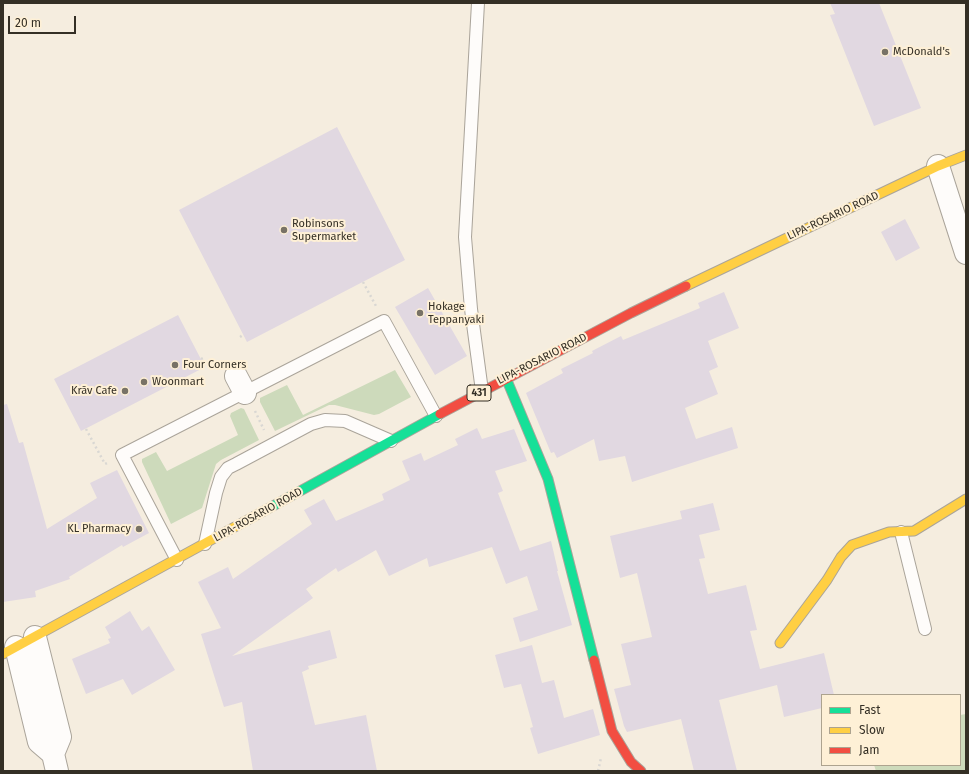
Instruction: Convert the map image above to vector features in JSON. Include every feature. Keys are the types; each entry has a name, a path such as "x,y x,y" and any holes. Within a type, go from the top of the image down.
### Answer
{"main road":[{"name":"LIPA-ROSARIO ROAD","path":"18,646 177,560 482,391 631,313 734,262 938,166 966,155"},
{"path":"506,378 548,479 612,731 631,762 641,771"},
{"path":"780,643 827,580 841,557 852,545 889,532 914,531 966,499"}],"street":[{"path":"938,166 966,253"},
{"path":"18,646 40,742 55,763"}],"lane":[{"path":"478,3 465,237 471,309 482,391"},
{"path":"177,560 122,455 241,384 384,321 436,416"},
{"path":"205,544 216,493 221,477 228,468 320,420 330,419 345,421 391,441"},
{"path":"901,532 925,629"}],"path":[{"path":"363,282 384,321"},
{"path":"241,384 272,445"},
{"path":"86,429 105,464 122,455"}],"green space":[{"path":"395,370 411,397 379,414 374,415 335,405 329,405 275,431 260,402 260,398 287,385 303,415"},
{"path":"241,408 244,409 259,440 216,464 202,508 171,524 142,462 142,459 156,452 167,471 238,435 230,416 231,413"},
{"path":"966,714 966,771 876,771 874,766 961,766 961,715"}],"building":[{"path":"830,3 879,3 921,108 874,126 830,15 835,14"},
{"path":"337,127 405,260 247,342 179,210"},
{"path":"905,219 920,248 896,261 881,232"},
{"path":"428,288 467,356 435,375 395,307"},
{"path":"724,292 739,328 708,341 718,367 709,371 718,394 685,408 696,439 732,427 738,448 632,482 625,456 599,461 594,439 557,458 554,452 551,453 526,393 563,373 561,369 593,353 592,351 621,336 623,340 700,308 698,303"},
{"path":"178,315 205,367 81,431 54,379"},
{"path":"7,404 19,443 23,442 47,529 97,498 90,483 117,470 149,533 123,547 122,545 69,577 70,579 35,591 36,597 3,602 3,405"},
{"path":"477,428 482,439 514,429 527,461 495,471 503,491 498,493 520,551 551,541 557,571 572,625 520,642 513,618 538,610 527,576 506,584 492,547 429,567 427,558 389,576 376,550 338,572 336,568 306,589 313,598 232,656 330,630 337,658 308,666 309,669 302,672 315,725 366,715 377,771 253,771 242,702 224,707 201,634 221,628 198,582 228,567 233,579 312,524 304,510 324,499 336,521 384,500 382,494 410,480 402,461 421,453 424,461 458,445 455,439"},
{"path":"713,503 720,530 699,535 705,558 699,559 708,594 746,585 757,630 750,631 760,669 824,653 834,694 821,694 821,708 784,717 777,685 719,700 737,771 694,771 681,719 627,732 614,689 631,685 621,644 652,637 637,573 620,578 610,536 682,519 680,511"},
{"path":"130,611 142,631 149,626 175,670 132,695 123,679 86,694 72,659 110,643 108,639 111,638 105,627"},
{"path":"532,645 542,683 554,680 564,718 593,709 600,735 538,754 530,728 533,727 521,684 504,688 495,655"}],"traffic: fast":[{"path":"506,378 548,479 594,660"},
{"path":"262,512 440,414"}],"traffic: slow":[{"path":"686,286 938,166 966,155"},
{"path":"780,643 827,580 841,557 852,545 889,532 914,531 966,499"},
{"path":"3,654 262,512"}],"traffic: jam":[{"path":"440,414 631,313 686,286"},
{"path":"594,660 612,731 631,762 641,771"}],"place":[{"name":"McDonald's","path":"885,52"},
{"name":"Robinsons Supermarket","path":"284,230"},
{"name":"Hokage Teppanyaki","path":"420,313"},
{"name":"Four Corners","path":"175,365"},
{"name":"Woonmart","path":"144,382"},
{"name":"Krāv Cafe","path":"125,391"},
{"name":"KL Pharmacy","path":"139,529"}]}
